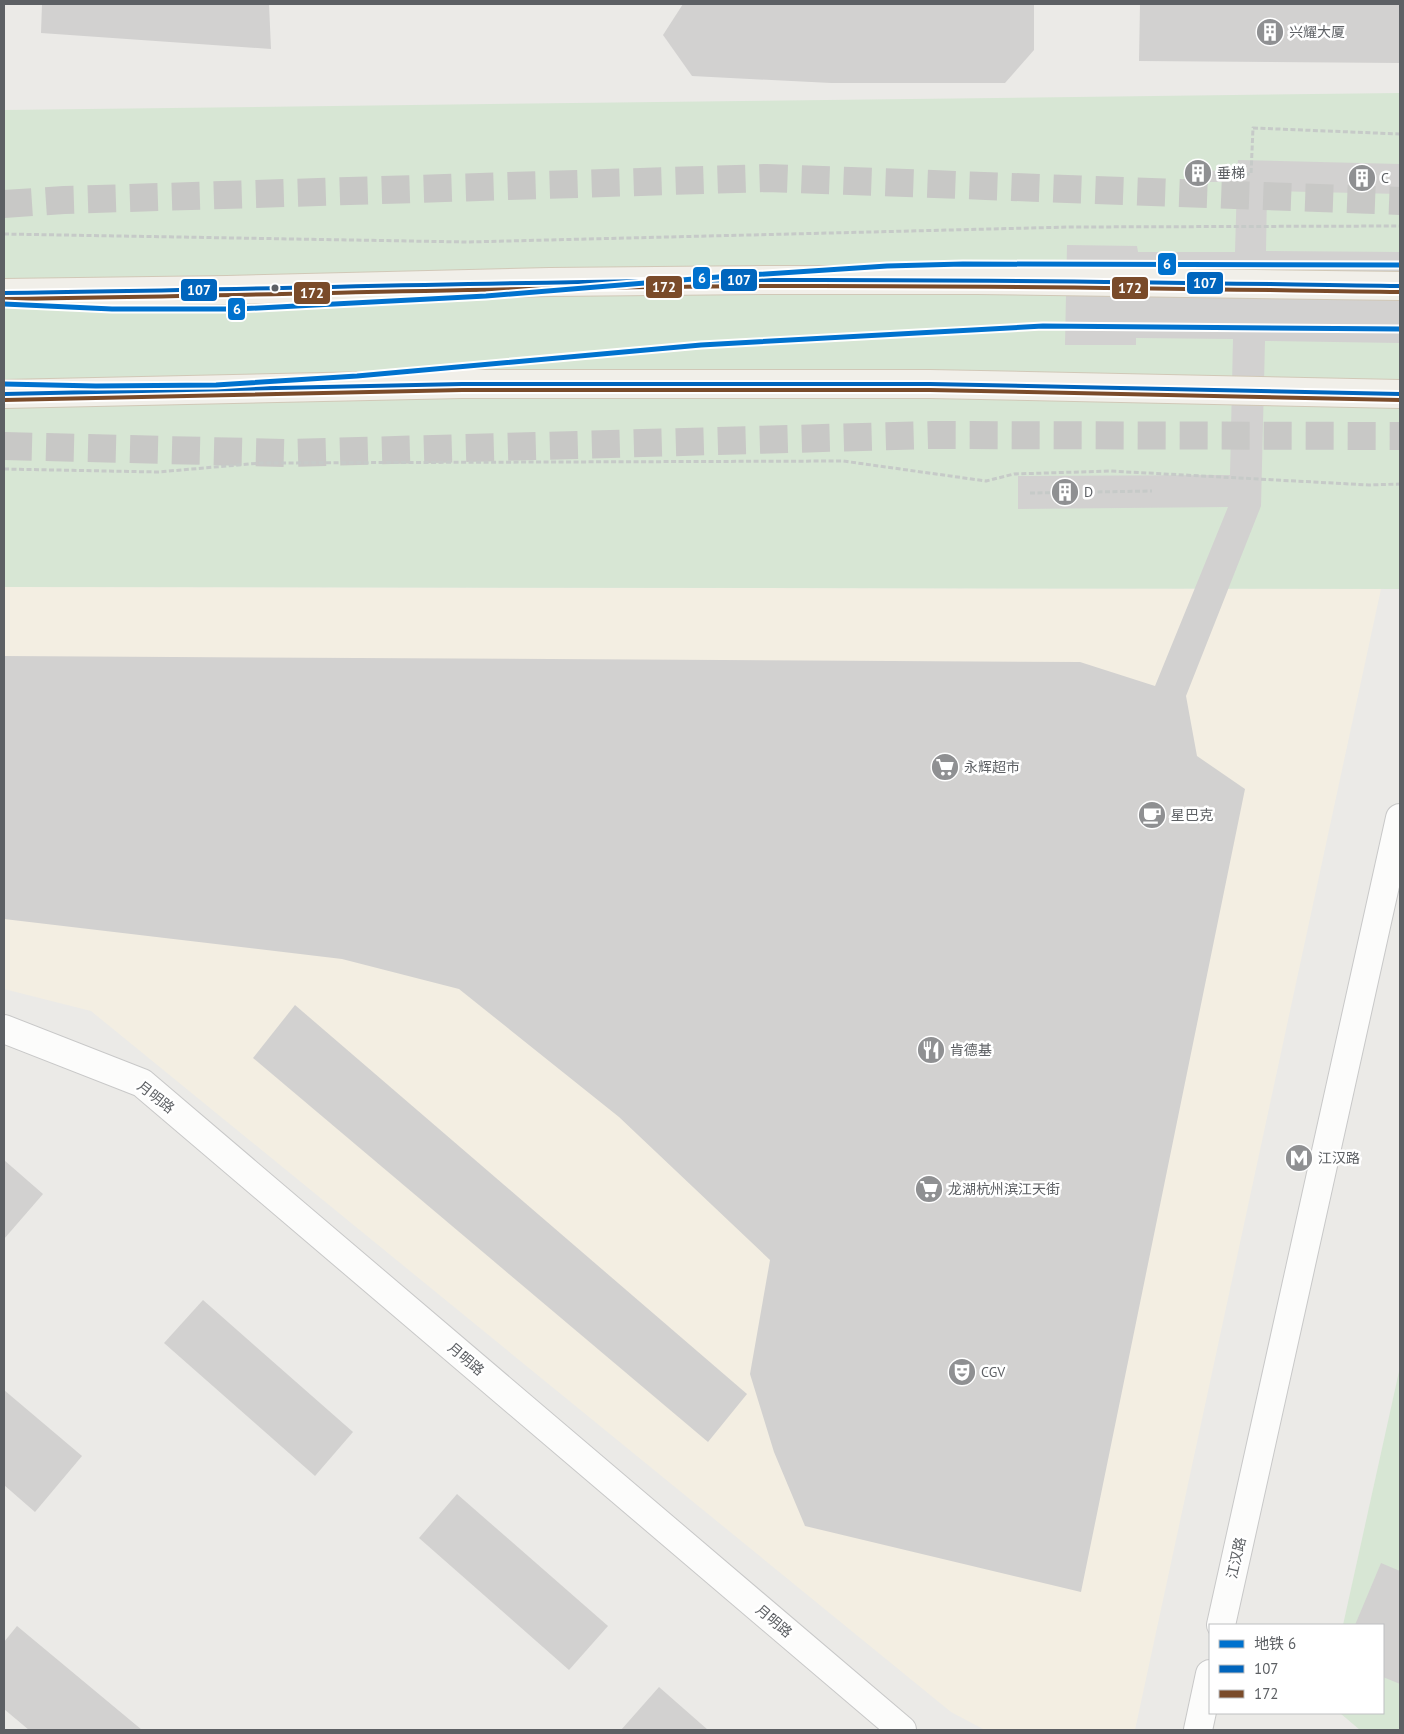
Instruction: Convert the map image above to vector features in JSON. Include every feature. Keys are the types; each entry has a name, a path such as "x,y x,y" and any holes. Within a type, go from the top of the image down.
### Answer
{"main road":[{"path":"4,293 550,282 767,280 977,280 1400,286"},
{"path":"4,394 462,384 930,384 1400,394"}],"street":[{"name":"江汉路","path":"1221,1624 1400,818"},
{"name":"月明路","path":"4,1029 142,1083 902,1730"},
{"path":"1198,1730 1209,1679"}],"path":[{"path":"1207,175 1251,174 1253,128 1400,134"},
{"path":"4,234 467,242 1071,228 1400,226"},
{"path":"4,469 158,472 261,463 843,461 986,481 1014,474 1110,472 1369,485 1400,484"},
{"path":"1030,492 1152,491"}],"shaded area":[{"name":"龙湖杭州滨江天街","path":"4,587 1381,589 1135,1730 985,1730 951,1712 91,1011 4,989"}],"green space":[{"path":"1400,93 1400,589 4,587 4,110"},
{"path":"1400,1367 1400,1730 1360,1730 1341,1714 1384,1714 1384,1624 1343,1624"}],"building":[{"path":"42,4 269,4 271,49 41,33"},
{"path":"683,4 1034,4 1034,50 1005,83 831,83 692,76 663,35"},
{"name":"兴耀大厦","path":"1140,4 1400,4 1400,63 1139,61"},
{"name":"龙湖杭州滨江天街","path":"1238,160 1400,164 1400,194 1267,191 1266,251 1400,252 1400,343 1265,341 1261,506 1186,696 1197,756 1245,789 1081,1592 805,1526 774,1452 750,1374 770,1260 619,1117 459,989 342,959 4,919 4,656 1080,662 1155,686 1228,507 1018,509 1018,476 1230,475 1233,339 1136,338 1136,345 1065,345 1067,245 1137,246 1138,252 1235,252 1237,182 1207,182 1208,185 1189,186 1188,164 1207,163 1207,171 1237,170"},
{"path":"295,1005 747,1394 708,1442 253,1058"},
{"path":"4,1160 43,1194 4,1239"},
{"path":"203,1300 353,1432 315,1476 164,1343"},
{"path":"4,1390 82,1456 35,1512 4,1485"},
{"path":"457,1494 608,1626 569,1670 419,1538"},
{"path":"1381,1563 1400,1571 1400,1684 1384,1677 1384,1624 1355,1624"},
{"path":"17,1626 142,1730 29,1730 4,1709 4,1642"},
{"path":"659,1687 708,1730 621,1730"}],"tunnel":[{"path":"4,204 64,200 766,178 1400,201"},
{"path":"4,446 288,453 932,435 1400,436"}],"metro line":[{"name":"6","path":"4,304 112,309 238,309 486,296 718,277 887,266 963,264 1400,265"},
{"name":"6","path":"4,384 96,386 216,385 357,376 701,345 1043,326 1400,329"}],"transit line":[{"name":"107","path":"4,293 769,280 1400,286"},
{"name":"172","path":"4,299 769,286 1400,292"},
{"name":"107","path":"4,394 462,384 930,384 1400,394"},
{"name":"172","path":"4,400 462,390 930,390 1400,400"}],"place":[{"name":"兴耀大厦","path":"1270,32"},
{"name":"垂梯","path":"1198,173"},
{"name":"C","path":"1362,178"},
{"name":"D","path":"1065,492"},
{"name":"永辉超市","path":"945,767"},
{"name":"星巴克","path":"1152,815"},
{"name":"肯德基","path":"931,1050"},
{"name":"江汉路","path":"1299,1158"},
{"name":"龙湖杭州滨江天街","path":"929,1189"},
{"name":"CGV","path":"962,1372"}]}
